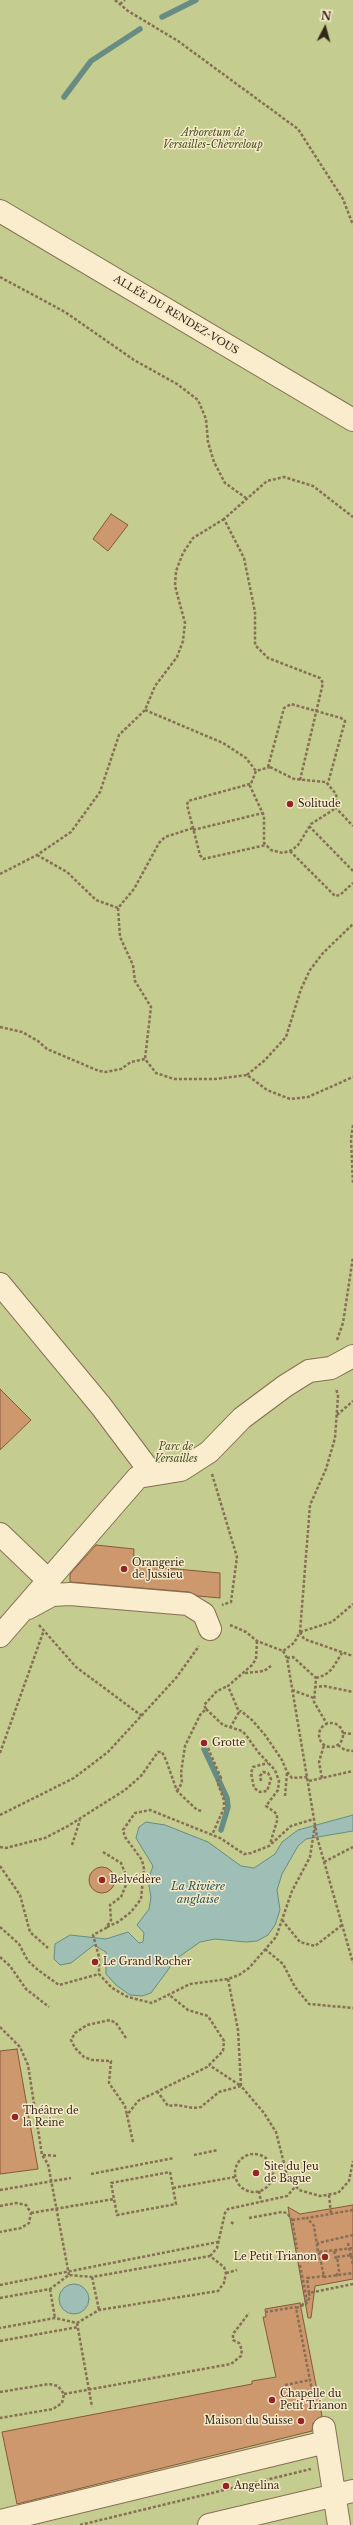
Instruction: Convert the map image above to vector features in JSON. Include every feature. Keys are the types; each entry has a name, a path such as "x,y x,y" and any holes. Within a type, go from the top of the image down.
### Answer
{"street":[{"name":"ALLÉE DU RENDEZ-VOUS","path":"0,211 353,420"},
{"path":"0,1284 101,1406 152,1474"},
{"path":"0,1636 138,1476 181,1470 204,1455 242,1418 285,1386 309,1371 331,1368 353,1356"},
{"path":"0,1534 48,1580"},
{"path":"20,1612 52,1595 70,1594 188,1604 207,1621"},
{"path":"0,2521 325,2435 330,2465 344,2493 339,2525"},
{"path":"209,2525 344,2493"}],"path":[{"path":"115,0 178,41 298,130 343,199 353,225"},
{"path":"120,4 125,0"},
{"path":"0,277 65,312 134,360 177,384 198,400 206,419 208,442 214,462 225,483 246,498"},
{"path":"0,874 37,856 71,832 87,812 100,792 120,735 145,710 155,686 177,657 183,641 185,623 175,586 176,571 183,553 194,538 224,519 242,505 246,498 267,481 284,477 301,480 314,486 344,513 353,517"},
{"path":"224,519 244,558 255,612 255,645 268,658 320,678 322,691 300,780"},
{"path":"268,767 286,705 291,704 341,718 345,721 328,783"},
{"path":"145,710 223,744 246,758 256,771"},
{"path":"268,767 278,769 300,780 319,780 328,783 336,794 335,807 328,815 309,826 298,845 290,851 277,852 266,845 262,835 263,813 252,794 250,784 256,771 268,767"},
{"path":"250,784 188,801 187,806 193,829 200,855 203,859 266,845"},
{"path":"335,807 353,826"},
{"path":"263,813 165,837 159,843 134,889 118,908 120,937 133,965 135,981 150,1006 145,1059 156,1073 174,1078 215,1079 247,1075 265,1060 286,1037 301,989 310,970 323,953 353,924"},
{"path":"309,826 353,871"},
{"path":"290,851 333,895 340,895 353,883"},
{"path":"37,856 67,872 96,900 118,908"},
{"path":"0,1027 22,1032 38,1041 47,1049 99,1071 106,1072 120,1069 132,1062 145,1059"},
{"path":"247,1075 267,1090 290,1099 308,1097 353,1077"},
{"path":"353,1125 351,1139 353,1183"},
{"path":"282,1651 294,1644 300,1632 310,1505 326,1469 335,1438 338,1396 331,1368 343,1323 353,1257"},
{"path":"337,1415 353,1401"},
{"path":"0,1815 74,1778 108,1752 176,1678 207,1621 231,1602 237,1557 220,1497 204,1455"},
{"path":"300,1632 332,1622 353,1604"},
{"path":"20,1612 36,1622 76,1667 142,1716"},
{"path":"207,1621 236,1627 246,1632 257,1641 282,1651 287,1658 315,1825 353,1963"},
{"path":"0,1753 44,1630"},
{"path":"300,1632 304,1640 353,1656"},
{"path":"257,1641 256,1659 244,1673 210,1698 204,1705 206,1709 223,1725 246,1735 275,1770 278,1781 278,1790 266,1806 277,1814 277,1821 269,1846"},
{"path":"316,1678 325,1675 332,1669 342,1653"},
{"path":"287,1658 293,1657 316,1678"},
{"path":"244,1673 258,1672 271,1666"},
{"path":"316,1678 314,1687 314,1702 327,1724"},
{"path":"228,1686 239,1712 252,1720 265,1735 292,1778 322,1778 353,1771"},
{"path":"314,1687 324,1686 353,1692"},
{"path":"292,1690 314,1698"},
{"path":"177,1791 182,1783 181,1773 185,1746 200,1715 206,1709"},
{"path":"230,1728 239,1712"},
{"path":"327,1724 339,1726 343,1733 341,1741 338,1745 328,1747 321,1742 318,1735 322,1726 327,1724"},
{"path":"343,1733 353,1734"},
{"path":"322,1778 319,1762 324,1744"},
{"path":"338,1745 344,1750 353,1751"},
{"path":"208,1748 221,1778 217,1781 224,1800 224,1808 212,1835"},
{"path":"0,1847 6,1848 45,1838 80,1819 125,1790 141,1776 158,1752 162,1752 164,1756 177,1791 191,1806 203,1811"},
{"path":"261,1781 260,1776 263,1772 268,1773 271,1779 267,1791 260,1792 254,1788 251,1773 253,1767 268,1763"},
{"path":"285,1796 287,1772"},
{"path":"314,1819 291,1826 269,1846 244,1854 212,1835 150,1810 135,1813 123,1830 124,1837 142,1860 144,1869 141,1899 131,1912 118,1922 93,1935 99,1957 99,1974 112,1988 142,2002 152,2003 190,1984 228,1979 239,1975 249,1968 276,1937 292,1891 310,1857 315,1825"},
{"path":"72,1845 80,1819"},
{"path":"324,1862 353,1847"},
{"path":"103,1852 121,1863 128,1880 121,1897 110,1905 111,1920 106,1928"},
{"path":"0,1866 20,1895 30,1932 48,1948"},
{"path":"282,1919 300,1942 315,1946 342,1925"},
{"path":"0,1927 20,1944 28,1960 38,1970 59,1985 99,1974"},
{"path":"265,1949 283,1964 295,1987 309,2004 353,2008"},
{"path":"0,1957 10,1966 26,1989 49,2007"},
{"path":"228,1979 238,2030 240,2086"},
{"path":"127,2115 138,2101 209,2065 224,2051 224,2042 208,2016 188,2010 168,1994"},
{"path":"126,2038 116,2023 110,2020 87,2025 75,2033 71,2040 75,2048 84,2057 92,2060 111,2061 109,2083 125,2106 133,2142"},
{"path":"0,2027 20,2047 28,2065 42,2155 48,2164 52,2181 69,2275"},
{"path":"209,2065 240,2086 264,2113 276,2132 287,2175 299,2190 320,2196 338,2193 349,2181 353,2161"},
{"path":"157,2091 168,2106 176,2105 194,2108 201,2107 219,2092 240,2086"},
{"path":"194,2155 218,2150"},
{"path":"250,2154 263,2156 269,2162 272,2170 268,2185 259,2191 246,2190 239,2184 235,2177 235,2168 239,2160 250,2154"},
{"path":"42,2155 58,2156"},
{"path":"91,2174 174,2158"},
{"path":"272,2170 286,2167"},
{"path":"170,2172 173,2188 176,2204 117,2215 111,2183 170,2172"},
{"path":"173,2188 235,2177"},
{"path":"0,2190 71,2178"},
{"path":"0,2298 50,2289 69,2275 92,2277 210,2256 217,2248 225,2213 228,2209 287,2196 296,2186"},
{"path":"259,2191 261,2202"},
{"path":"328,2195 332,2214"},
{"path":"31,2213 114,2198"},
{"path":"0,2206 16,2203 26,2205 31,2213 29,2223 21,2228 0,2232"},
{"path":"292,2220 353,2210 307,2218 314,2226 318,2252 352,2248"},
{"path":"249,2218 282,2212 290,2216 297,2249"},
{"path":"231,2222 235,2225"},
{"path":"353,2236 318,2243 324,2278 353,2272"},
{"path":"325,2240 328,2240 330,2250"},
{"path":"0,2285 218,2242"},
{"path":"348,2242 352,2248 353,2267"},
{"path":"338,2275 334,2251 352,2248"},
{"path":"338,2275 339,2271 337,2257 351,2255 353,2267"},
{"path":"0,2341 78,2325 99,2310 218,2290 224,2283 226,2273 224,2267 210,2256"},
{"path":"265,2312 302,2306 306,2301 300,2265"},
{"path":"226,2273 237,2270"},
{"path":"311,2384 296,2308 306,2304 310,2297 307,2278 338,2275"},
{"path":"92,2277 99,2310"},
{"path":"309,2293 353,2284"},
{"path":"50,2289 55,2318"},
{"path":"64,2394 231,2364 241,2356 242,2350 239,2343 233,2340 233,2334 249,2312"},
{"path":"0,2328 55,2318 78,2325"},
{"path":"78,2325 92,2407"},
{"path":"285,2385 310,2380"},
{"path":"0,2392 49,2384 58,2386 64,2394 62,2403 54,2409 0,2418"},
{"path":"80,2525 330,2465"}],"green space":[{"name":"Parc de Versailles","path":"0,0 353,0 353,2525 0,2525"}],"water":[{"name":"La Rivière anglaise","path":"353,1815 353,1831 306,1839 298,1846 282,1874 277,1890 280,1910 275,1925 268,1935 257,1941 246,1942 215,1939 200,1942 176,1959 151,1993 142,1996 130,1995 116,1985 106,1974 106,1952 94,1945 71,1963 60,1965 54,1959 55,1944 70,1935 106,1939 128,1932 139,1943 143,1942 144,1933 137,1925 149,1909 151,1897 148,1880 153,1866 136,1838 139,1827 146,1822 165,1825 208,1842 241,1866 254,1868 275,1854 282,1842 298,1830"},
{"path":"74,2284 80,2285 88,2293 88,2305 80,2313 74,2314 68,2313 60,2305 59,2299 60,2293 68,2285"}],"building":[{"path":"111,514 128,525 108,551 93,539"},
{"path":"0,1389 31,1420 0,1450"},
{"name":"Orangerie de Jussieu","path":"96,1545 134,1549 133,1565 220,1573 220,1598 198,1596 189,1592 70,1582 70,1574"},
{"name":"Belvédère","path":"102,1867 111,1871 115,1880 111,1889 102,1893 93,1889 89,1880 93,1871"},
{"name":"Théâtre de la Reine","path":"17,2049 38,2169 0,2174 0,2051"},
{"name":"Le Petit Trianon","path":"353,2205 353,2279 315,2286 311,2318 308,2318 288,2207 300,2214"},
{"path":"300,2303 322,2416 313,2423 312,2431 17,2504 2,2432 252,2384 252,2381 276,2377 263,2317 266,2317 265,2309"}],"waterway":[{"path":"162,17 196,0"},
{"path":"64,97 91,61 140,29"},
{"path":"204,1749 227,1798 228,1807 221,1830"}],"place":[{"name":"Solitude","path":"290,804"},
{"name":"Orangerie de Jussieu","path":"124,1569"},
{"name":"Grotte","path":"204,1743"},
{"name":"Belvédère","path":"102,1880"},
{"name":"Le Grand Rocher","path":"95,1962"},
{"name":"Théâtre de la Reine","path":"15,2117"},
{"name":"Site du Jeu de Bague","path":"256,2173"},
{"name":"Le Petit Trianon","path":"325,2257"},
{"name":"Chapelle du Petit Trianon","path":"272,2400"},
{"name":"Maison du Suisse","path":"301,2421"},
{"name":"Angelina","path":"226,2486"}],"park label":[{"name":"Arboretum de Versailles-Chèvreloup","path":"213,138"}]}
